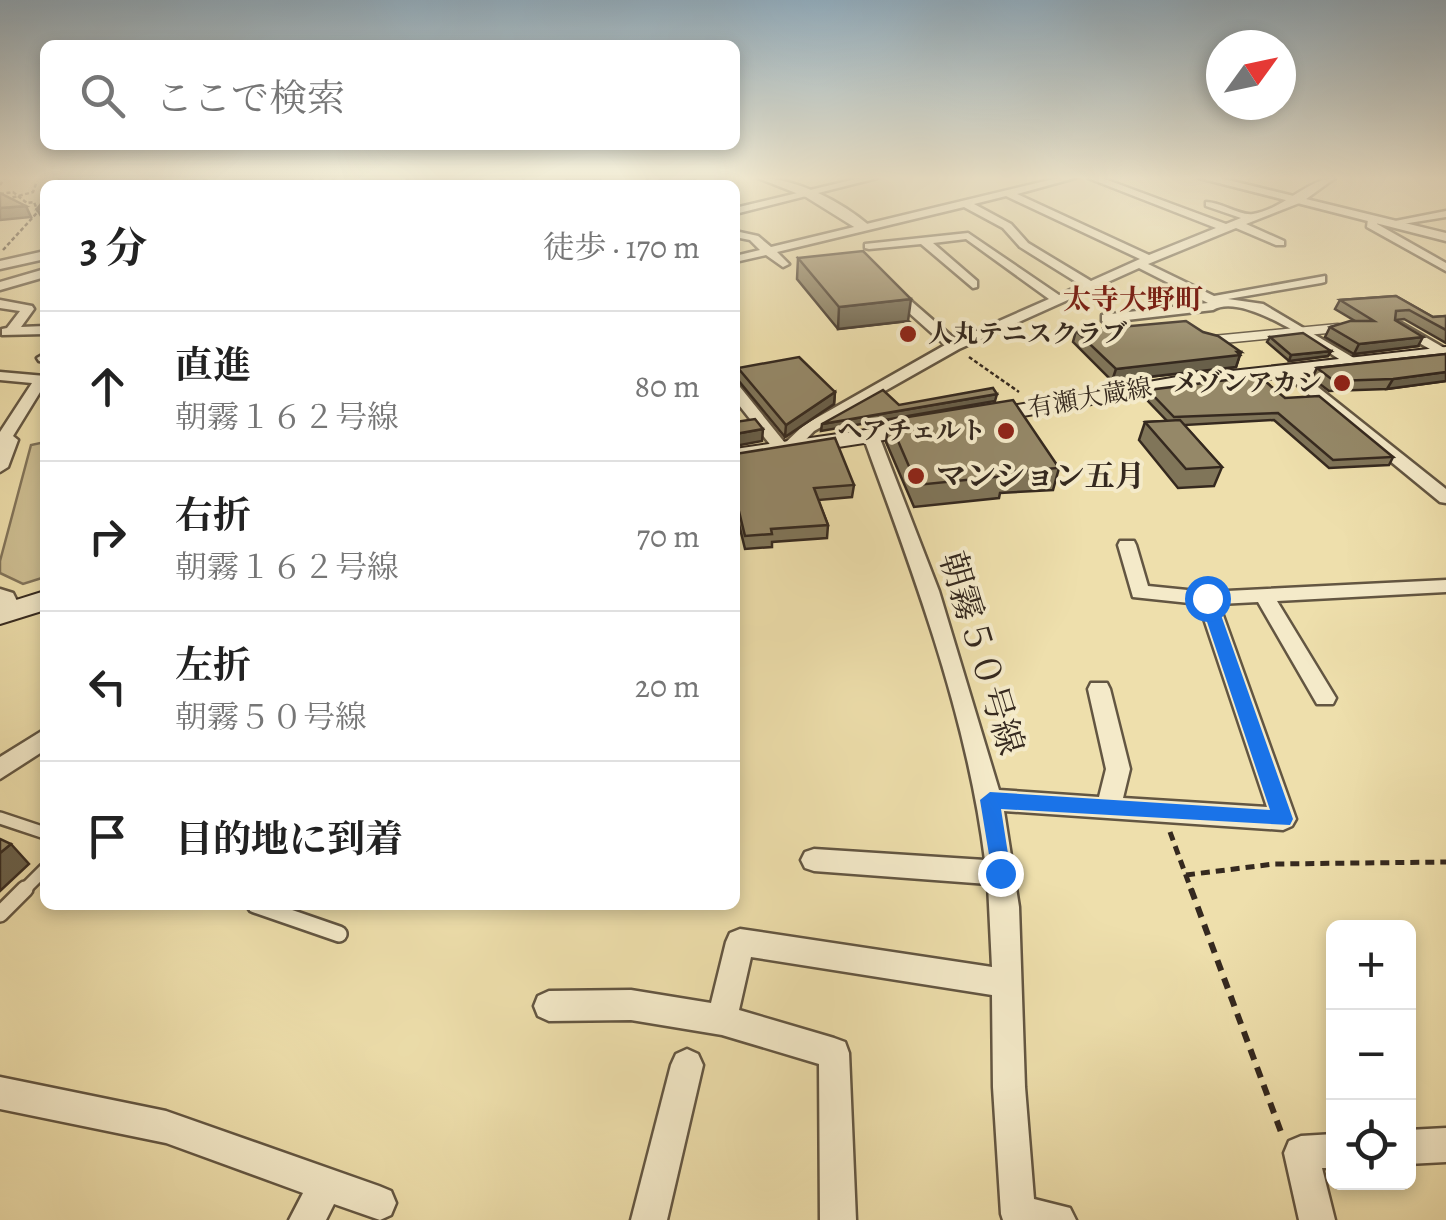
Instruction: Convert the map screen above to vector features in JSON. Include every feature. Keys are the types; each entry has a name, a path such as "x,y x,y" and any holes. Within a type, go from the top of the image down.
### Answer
{"main road":[{"name":"有瀬大蔵線","path":"740,455 1176,383 1445,353"},
{"path":"4,607 40,601"}],"street":[{"path":"740,235 754,238 783,264"},
{"path":"740,258 829,235"},
{"path":"865,260 874,235"},
{"path":"949,235 954,238"},
{"path":"1015,235 1094,287"},
{"path":"1091,235 1214,301 1259,307 1357,364"},
{"path":"740,396 786,449 809,428 954,346 1210,235"},
{"path":"1255,235 1280,244"},
{"path":"1390,235 1446,264"},
{"path":"869,246 968,236 1060,301"},
{"path":"924,240 973,284"},
{"path":"1,258 40,255"},
{"path":"0,286 40,274"},
{"path":"874,275 954,346"},
{"path":"1214,301 1321,279"},
{"path":"0,302 40,290"},
{"path":"1124,334 1107,318 1213,306 1214,301"},
{"path":"0,302 28,309 6,332"},
{"path":"1399,326 1445,353"},
{"path":"6,332 40,330"},
{"path":"1289,372 1446,498"},
{"path":"0,376 40,380"},
{"path":"1,440 40,382"},
{"path":"16,419 40,412"},
{"name":"朝霧５０号線","path":"871,436 930,591 990,800 1006,907 1009,1217 1058,1220"},
{"path":"0,467 10,440 1,440"},
{"path":"1128,545 1140,592 1207,598 1446,586"},
{"path":"1264,595 1326,698"},
{"path":"990,800 1162,808 1283,819 1207,598"},
{"path":"1099,688 1118,769 1109,806"},
{"path":"0,768 40,741"},
{"path":"814,860 1000,873"},
{"path":"722,1020 740,942 1006,983"},
{"path":"548,1006 631,1005 722,1020 834,1053 838,1220"},
{"path":"649,1220 687,1065"},
{"path":"0,1093 166,1126 379,1204"},
{"path":"1416,1147 1446,1145"},
{"path":"1317,1152 1317,1220"},
{"path":"307,1220 326,1184"}],"lane":[{"path":"1213,340 1338,328"},
{"path":"0,818 40,831"},
{"path":"0,914 40,874"},
{"path":"270,910 339,934"}],"path":[{"path":"1,258 19,235"},
{"path":"954,346 1040,407"},
{"path":"1162,808 1277,1127 1317,1152"},
{"path":"1184,875 1274,864 1446,862"}],"shaded area":[{"path":"40,443 40,579 23,584 0,573 0,561 31,445"}],"building":[{"path":"863,251 911,299 839,307 798,258"},
{"path":"1396,296 1433,317 1446,316 1446,330 1409,310 1396,311 1395,320 1423,337 1359,344 1330,327 1350,321 1374,321 1340,300"},
{"path":"1186,321 1218,336 1240,355 1116,369 1076,331"},
{"path":"1303,333 1331,351 1291,355 1270,337"},
{"path":"1446,354 1446,372 1393,379 1334,381 1317,368"},
{"path":"799,357 835,392 786,425 740,368"},
{"path":"1259,376 1285,398 1319,396 1393,457 1333,460 1278,413 1174,417 1148,390"},
{"path":"993,388 997,394 822,424 883,390 899,405"},
{"path":"1013,400 1059,468 917,485 889,420"},
{"path":"755,419 763,429 740,433 740,421"},
{"path":"1180,420 1222,467 1186,469 1145,422"},
{"path":"835,438 854,485 814,488 828,525 771,529 772,534 745,536 740,516 740,453"},
{"path":"0,839 11,844 0,853"}],"place":[{"name":"人丸テニスクラブ","path":"908,334"},
{"name":"メゾンアカシ","path":"1342,383"},
{"name":"ヘアチェルト","path":"1006,431"},
{"name":"マンション五月","path":"916,476"}],"district":[{"name":"太寺大野町","path":"1133,300"}],"route":[{"path":"1000,873 990,800 1162,808 1283,819 1207,598"}]}
